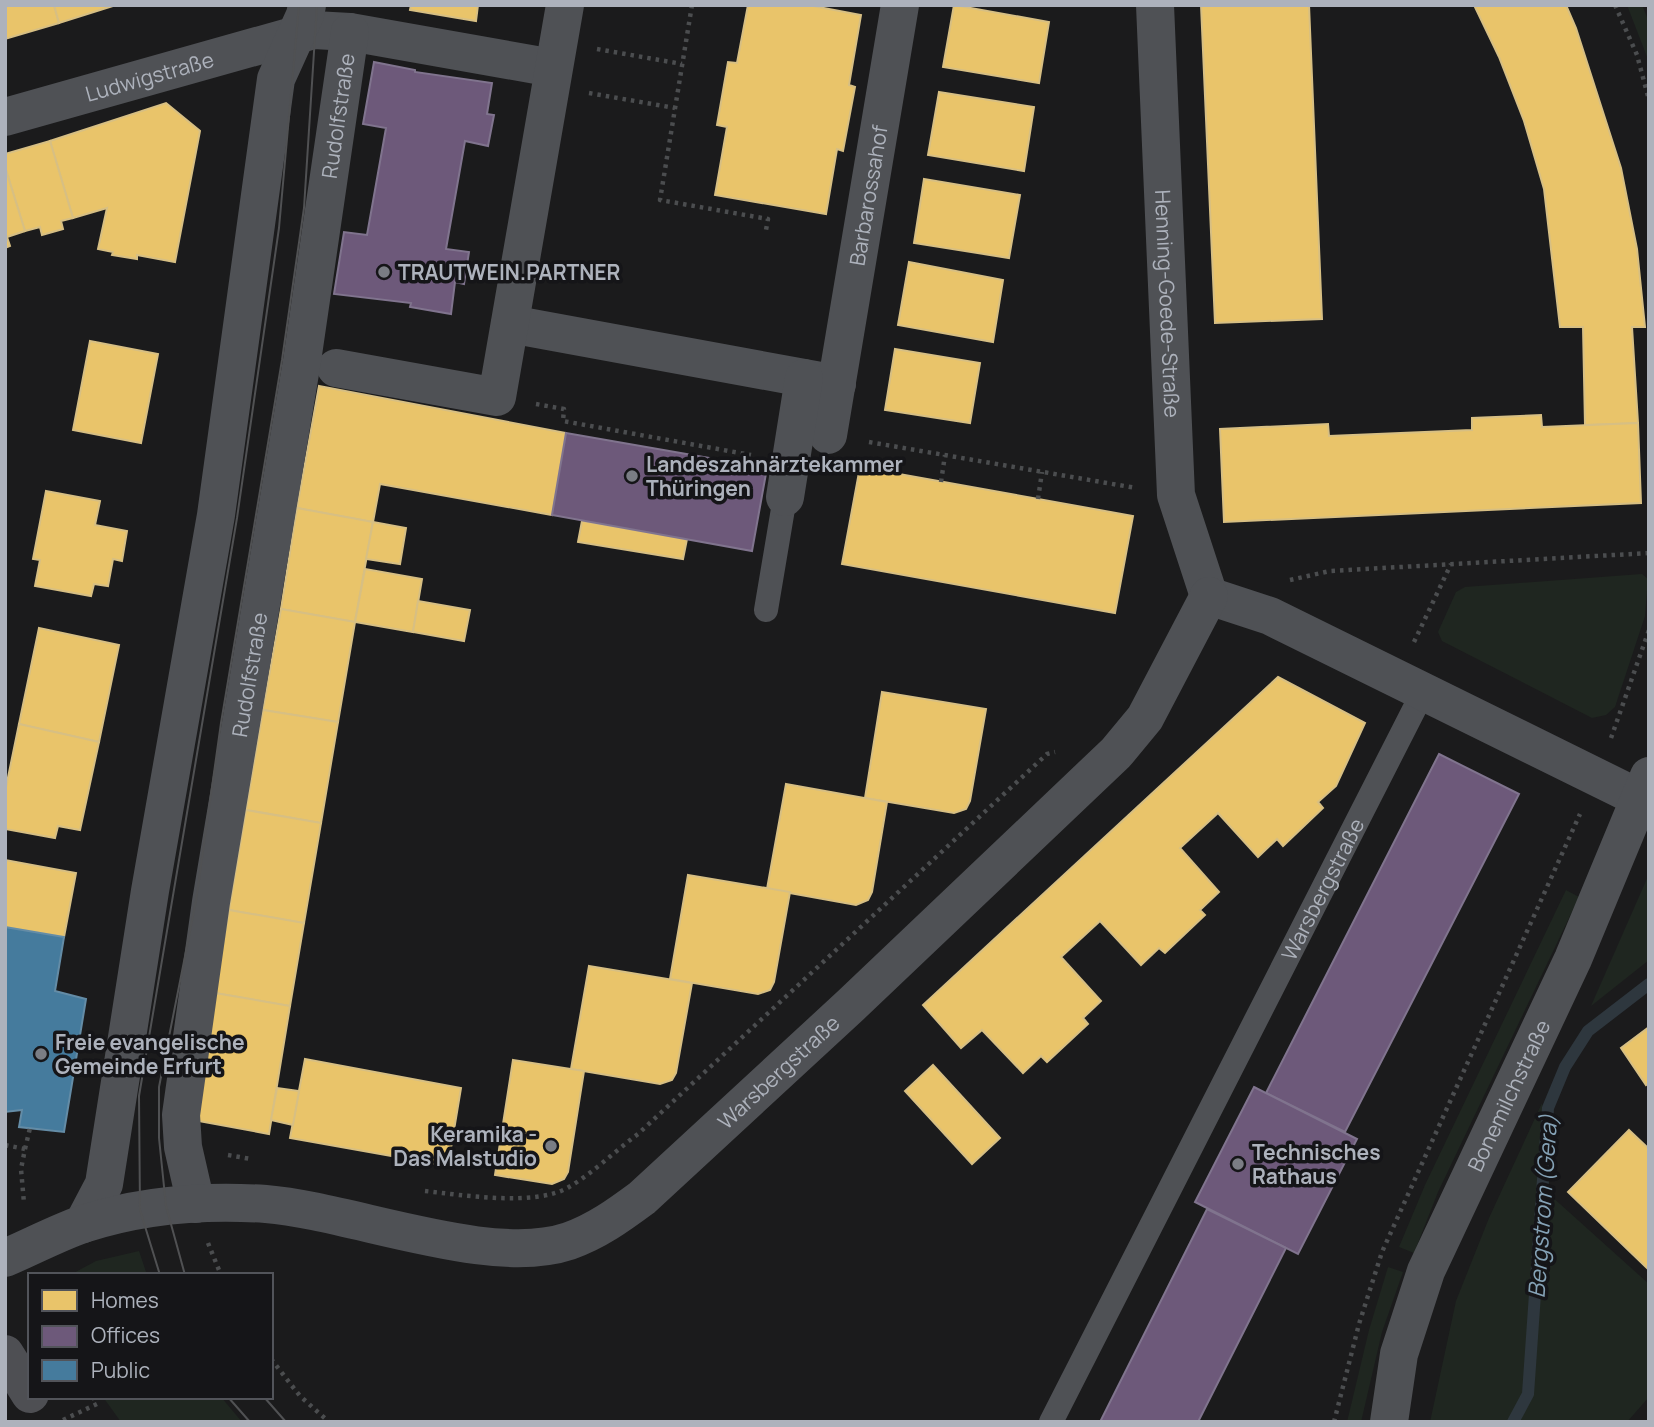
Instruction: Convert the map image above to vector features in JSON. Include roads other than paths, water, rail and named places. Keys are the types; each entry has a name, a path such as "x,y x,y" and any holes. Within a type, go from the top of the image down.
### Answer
{"main road":[{"path":"5,1354 28,1391"},
{"path":"33,1399 47,1422"}],"street":[{"path":"336,368 497,397 565,5"},
{"name":"Barbarossahof","path":"787,480 820,381 900,5"},
{"name":"Henning-Goede-Straße","path":"1155,5 1177,495 1209,596"},
{"path":"83,1224 104,1184 150,891 216,515 276,79 301,19 314,30 350,32 554,66"},
{"name":"Ludwigstraße","path":"5,117 301,19"},
{"name":"Rudolfstraße","path":"196,1204 183,1147 181,1115 211,902 302,361 350,32"},
{"path":"510,324 820,381"},
{"name":"Barbarossahof","path":"820,381 828,435"},
{"path":"1209,596 1269,616 1596,779 1645,788"},
{"name":"Warsbergstraße","path":"196,1204 268,1204 463,1242 505,1247 567,1241 606,1224 642,1198 852,1005 1116,753 1144,718 1209,596"},
{"name":"Bonemilchstraße","path":"1389,1422 1398,1354 1426,1270 1573,959 1645,788"},
{"path":"5,1258 83,1224 140,1210 196,1204"}],"lane":[{"path":"766,610 787,480"},
{"name":"Warsbergstraße","path":"1051,1422 1409,687"}],"waterway":[{"name":"Bergstrom (Gera)","path":"1513,1422 1528,1394 1548,1108 1565,1067 1588,1031 1649,984"}],"tram line":[{"path":"159,1273 140,1210 139,1096 237,518 279,228 299,5"},
{"path":"184,1273 166,1206 159,1138 159,1087 196,901 221,723 282,360 304,208 317,5"},
{"path":"230,1399 250,1422"},
{"path":"266,1399 286,1422"}],"place":[{"name":"TRAUTWEIN.PARTNER","path":"384,272"},
{"name":"Landeszahnärztekammer Thüringen","path":"632,476"},
{"name":"Freie evangelische Gemeinde Erfurt","path":"41,1054"},
{"name":"Keramika - Das Malstudio","path":"551,1146"},
{"name":"Technisches Rathaus","path":"1238,1164"}]}
